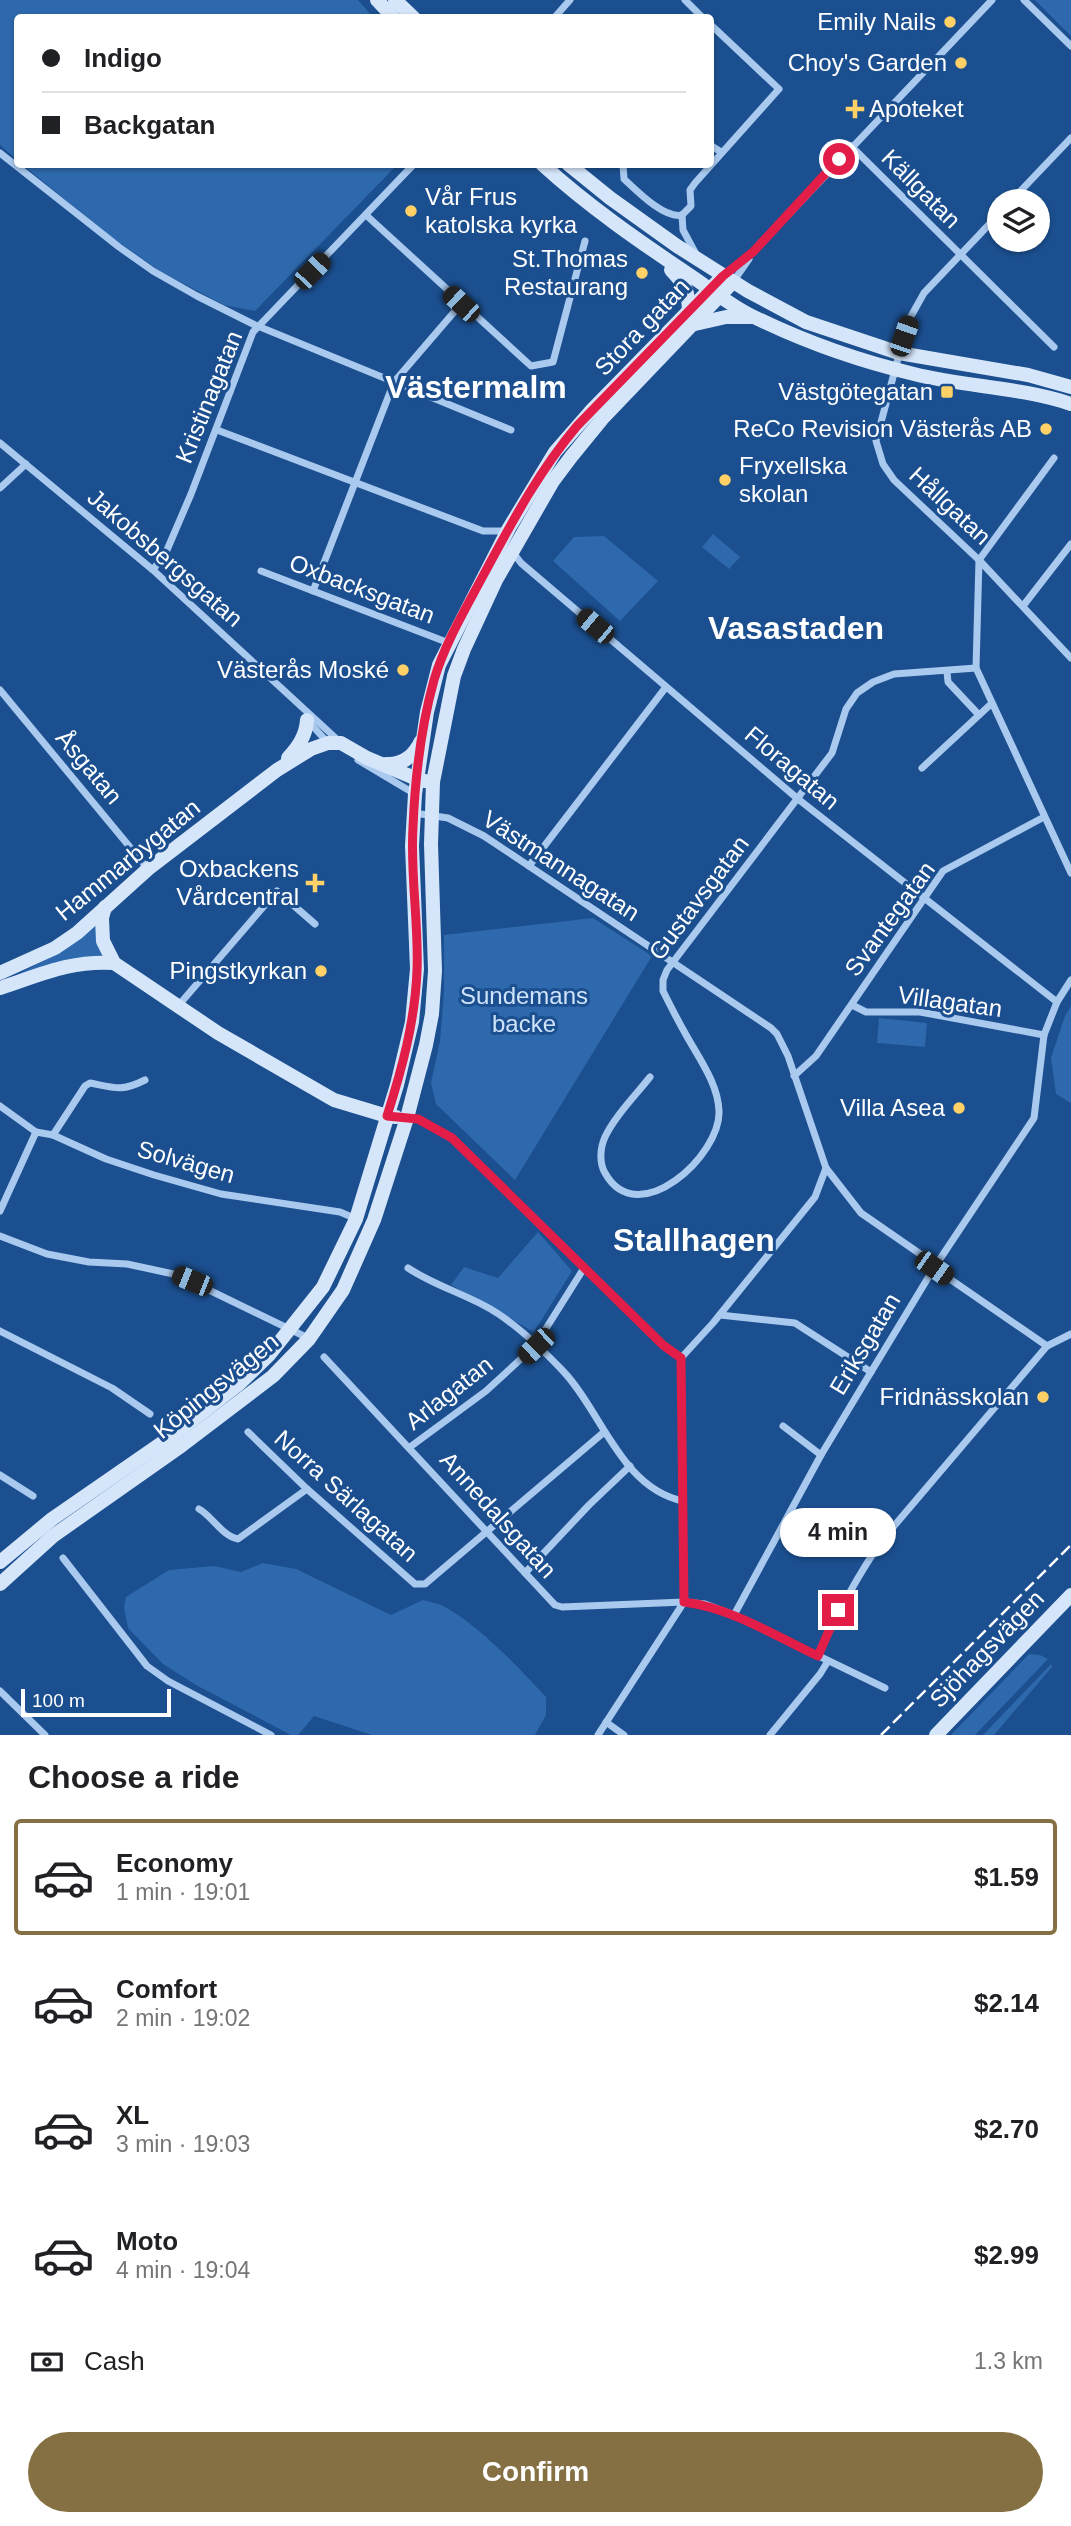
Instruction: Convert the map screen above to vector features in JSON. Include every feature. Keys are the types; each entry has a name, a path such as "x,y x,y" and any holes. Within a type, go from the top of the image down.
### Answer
{"main road":[{"path":"377,0 390,14"},
{"path":"395,0 410,14"},
{"path":"546,168 663,258 790,320 795,316 839,335 899,353 1028,375 1071,387"},
{"path":"573,168 610,198 700,261 755,318 817,345 895,369 969,385 1034,394 1071,404"},
{"path":"663,258 664,264 685,285 691,318 755,318"},
{"name":"Stora gatan","path":"416,787 434,682 449,643 509,528 555,452 584,419 723,287"},
{"name":"Stora gatan","path":"433,789 454,676 464,649 512,551 553,481 592,430 691,318"},
{"name":"Hammarbygatan","path":"277,769 299,746 307,731 307,720"},
{"path":"386,764 406,760 423,736"},
{"path":"335,743 386,764 416,787 433,789"},
{"name":"Hammarbygatan","path":"0,973 55,948 148,869 277,769 297,756 335,743"},
{"name":"Köpingsvägen","path":"0,1562 52,1519 214,1405 269,1355 323,1287 356,1219 407,1045 415,996 417,931 412,846 416,787"},
{"name":"Köpingsvägen","path":"0,1584 53,1536 273,1376 309,1339 343,1290 372,1226 407,1118 426,1045 435,971 431,881 433,789"},
{"path":"105,907 102,918 103,941 114,963 218,1033 334,1100 387,1116 407,1118"},
{"path":"0,988 73,964 114,963"},
{"name":"Sjöhagsvägen","path":"936,1735 1071,1595"}],"street":[{"path":"558,14 570,0"},
{"path":"685,0 700,14"},
{"name":"Stora gatan","path":"723,287 851,146 992,0"},
{"path":"1024,0 1071,46"},
{"path":"714,30 779,89 714,161"},
{"path":"1022,189 1071,138"},
{"name":"Källgatan","path":"851,146 1054,347"},
{"path":"714,148 721,152"},
{"path":"0,153 14,164"},
{"path":"19,168 153,271 259,327 511,430"},
{"name":"Kristinagatan","path":"153,570 167,550 217,430 253,332 410,168"},
{"path":"623,168 624,179 632,187 667,214 675,216 682,215 691,206 690,190 708,168"},
{"path":"366,215 531,366 553,362 585,240"},
{"path":"682,215 683,230 700,261"},
{"path":"899,353 910,318 923,293 987,227"},
{"name":"Stora gatan","path":"723,287 753,252"},
{"path":"313,591 394,382 461,304"},
{"name":"Hållgatan","path":"899,353 876,440 878,453 894,480 979,560 1071,658"},
{"path":"217,430 483,531 509,528"},
{"name":"Jakobsbergsgatan","path":"0,443 153,570 303,705 335,743"},
{"path":"1054,458 979,560 976,668 1071,873"},
{"path":"0,488 26,464"},
{"path":"1023,606 1071,544"},
{"name":"Floragatan","path":"512,551 521,562 798,799 1057,1002"},
{"name":"Oxbacksgatan","path":"261,571 449,643"},
{"name":"Gustavsgatan","path":"650,1077 605,1137 601,1150 603,1170 610,1182 626,1192 638,1195 662,1190 679,1178 701,1153 716,1130 719,1112 710,1078 663,990 663,980 673,961 832,753 846,709 858,693 873,682 894,674 976,668"},
{"path":"947,672 948,682 979,715"},
{"path":"529,866 666,687"},
{"name":"Åsgatan","path":"0,690 148,869"},
{"path":"922,768 991,704"},
{"name":"Jakobsbergsgatan","path":"303,705 307,720 335,743 416,787"},
{"name":"Västmannagatan","path":"414,813 448,818 484,836 771,1028 783,1044 826,1168 861,1213 926,1258 934,1268 1048,1346"},
{"name":"Svantegatan","path":"794,1076 816,1056 943,871 1044,817"},
{"path":"178,1006 277,891 315,924"},
{"name":"Eriksgatan","path":"734,1615 821,1455 871,1371 934,1268 1034,1118 1044,1035 1057,1002 1071,980"},
{"name":"Villagatan","path":"852,1004 866,1012 920,1013 1044,1035"},
{"path":"53,1135 85,1086 90,1083 119,1089 145,1080"},
{"name":"Solvägen","path":"0,1106 36,1132 53,1135 106,1159 221,1194 340,1212 372,1226"},
{"path":"407,1118 418,1119 452,1138 663,1345 681,1358"},
{"path":"0,1211 36,1132"},
{"path":"598,1735 684,1602 681,1358 720,1315 815,1197 826,1168"},
{"path":"0,1236 47,1254 89,1262 127,1264 171,1273 309,1339"},
{"path":"408,1268 425,1279 489,1308 507,1320 564,1372 580,1393 603,1433 630,1466 660,1495 683,1502"},
{"name":"Arlagatan","path":"410,1447 486,1391 536,1346 584,1268"},
{"path":"720,1315 795,1323 871,1371"},
{"path":"0,1331 113,1388 150,1414"},
{"path":"818,1656 838,1610 883,1538 1048,1346 1071,1334"},
{"name":"Annedalsgatan","path":"324,1357 549,1600 562,1607 684,1602 705,1604 734,1615 885,1688"},
{"path":"783,1426 821,1455"},
{"name":"Norra Särlagatan","path":"248,1432 307,1489 415,1584 425,1584 603,1433"},
{"path":"525,1573 630,1466"},
{"path":"0,1475 33,1496"},
{"path":"199,1509 209,1514 231,1538 238,1539 307,1489"},
{"path":"63,1558 147,1666 168,1681 259,1732 271,1735"},
{"path":"770,1735 820,1675 828,1661"},
{"path":"0,1691 45,1735"},
{"path":"606,1722 624,1735"}],"green space":[{"path":"0,0 358,0 370,14 14,14 14,157 0,145"},
{"path":"1035,0 1071,0 1071,36"},
{"path":"27,168 394,168 255,311 224,305 160,271 106,233"},
{"path":"713,534 740,557 729,569 702,547"},
{"path":"604,536 658,581 620,621 553,561 574,537"},
{"name":"Sundemans backe","path":"593,918 652,956 515,1180 436,1104 431,1083 440,1041 444,991 444,935"},
{"path":"96,924 105,960 8,979 50,958"},
{"path":"1071,1006 1071,1103 1056,1094 1051,1058"},
{"path":"879,1018 927,1023 925,1047 877,1043"},
{"path":"538,1232 572,1271 534,1332 451,1285 464,1267 498,1278"},
{"path":"263,1563 296,1569 391,1615 423,1600 441,1605 456,1614 498,1647 546,1697 546,1715 535,1735 372,1735 314,1716 298,1735 291,1735 196,1685 163,1664 128,1628 124,1608 126,1597 169,1570 214,1566 241,1572"},
{"path":"1029,1654 1048,1659 975,1735 951,1735"},
{"path":"1051,1664 1052,1667 994,1735 983,1735"}],"railway":[{"path":"881,1735 1071,1545"}],"place":[{"name":"Emily Nails","path":"950,22"},
{"name":"Choy's Garden","path":"961,63"},
{"name":"Apoteket","path":"855,109"},
{"name":"Vår Frus katolska kyrka","path":"411,211"},
{"name":"St.Thomas Restaurang","path":"642,273"},
{"name":"Västgötegatan","path":"947,392"},
{"name":"ReCo Revision Västerås AB","path":"1046,429"},
{"name":"Fryxellska skolan","path":"725,480"},
{"name":"Västerås Moské","path":"403,670"},
{"name":"Oxbackens Vårdcentral","path":"315,883"},
{"name":"Pingstkyrkan","path":"321,971"},
{"name":"Villa Asea","path":"959,1108"},
{"name":"Fridnässkolan","path":"1043,1397"}],"district":[{"name":"Västermalm","path":"476,387"},
{"name":"Vasastaden","path":"796,628"},
{"name":"Stallhagen","path":"694,1240"}],"route":[{"path":"838,1610 818,1656 734,1615 705,1604 684,1602 681,1358 663,1345 452,1138 418,1119 387,1116 407,1045 415,996 417,931 412,846 417,779 434,682 449,643 509,528 555,452 723,276 753,252 839,159"}]}
